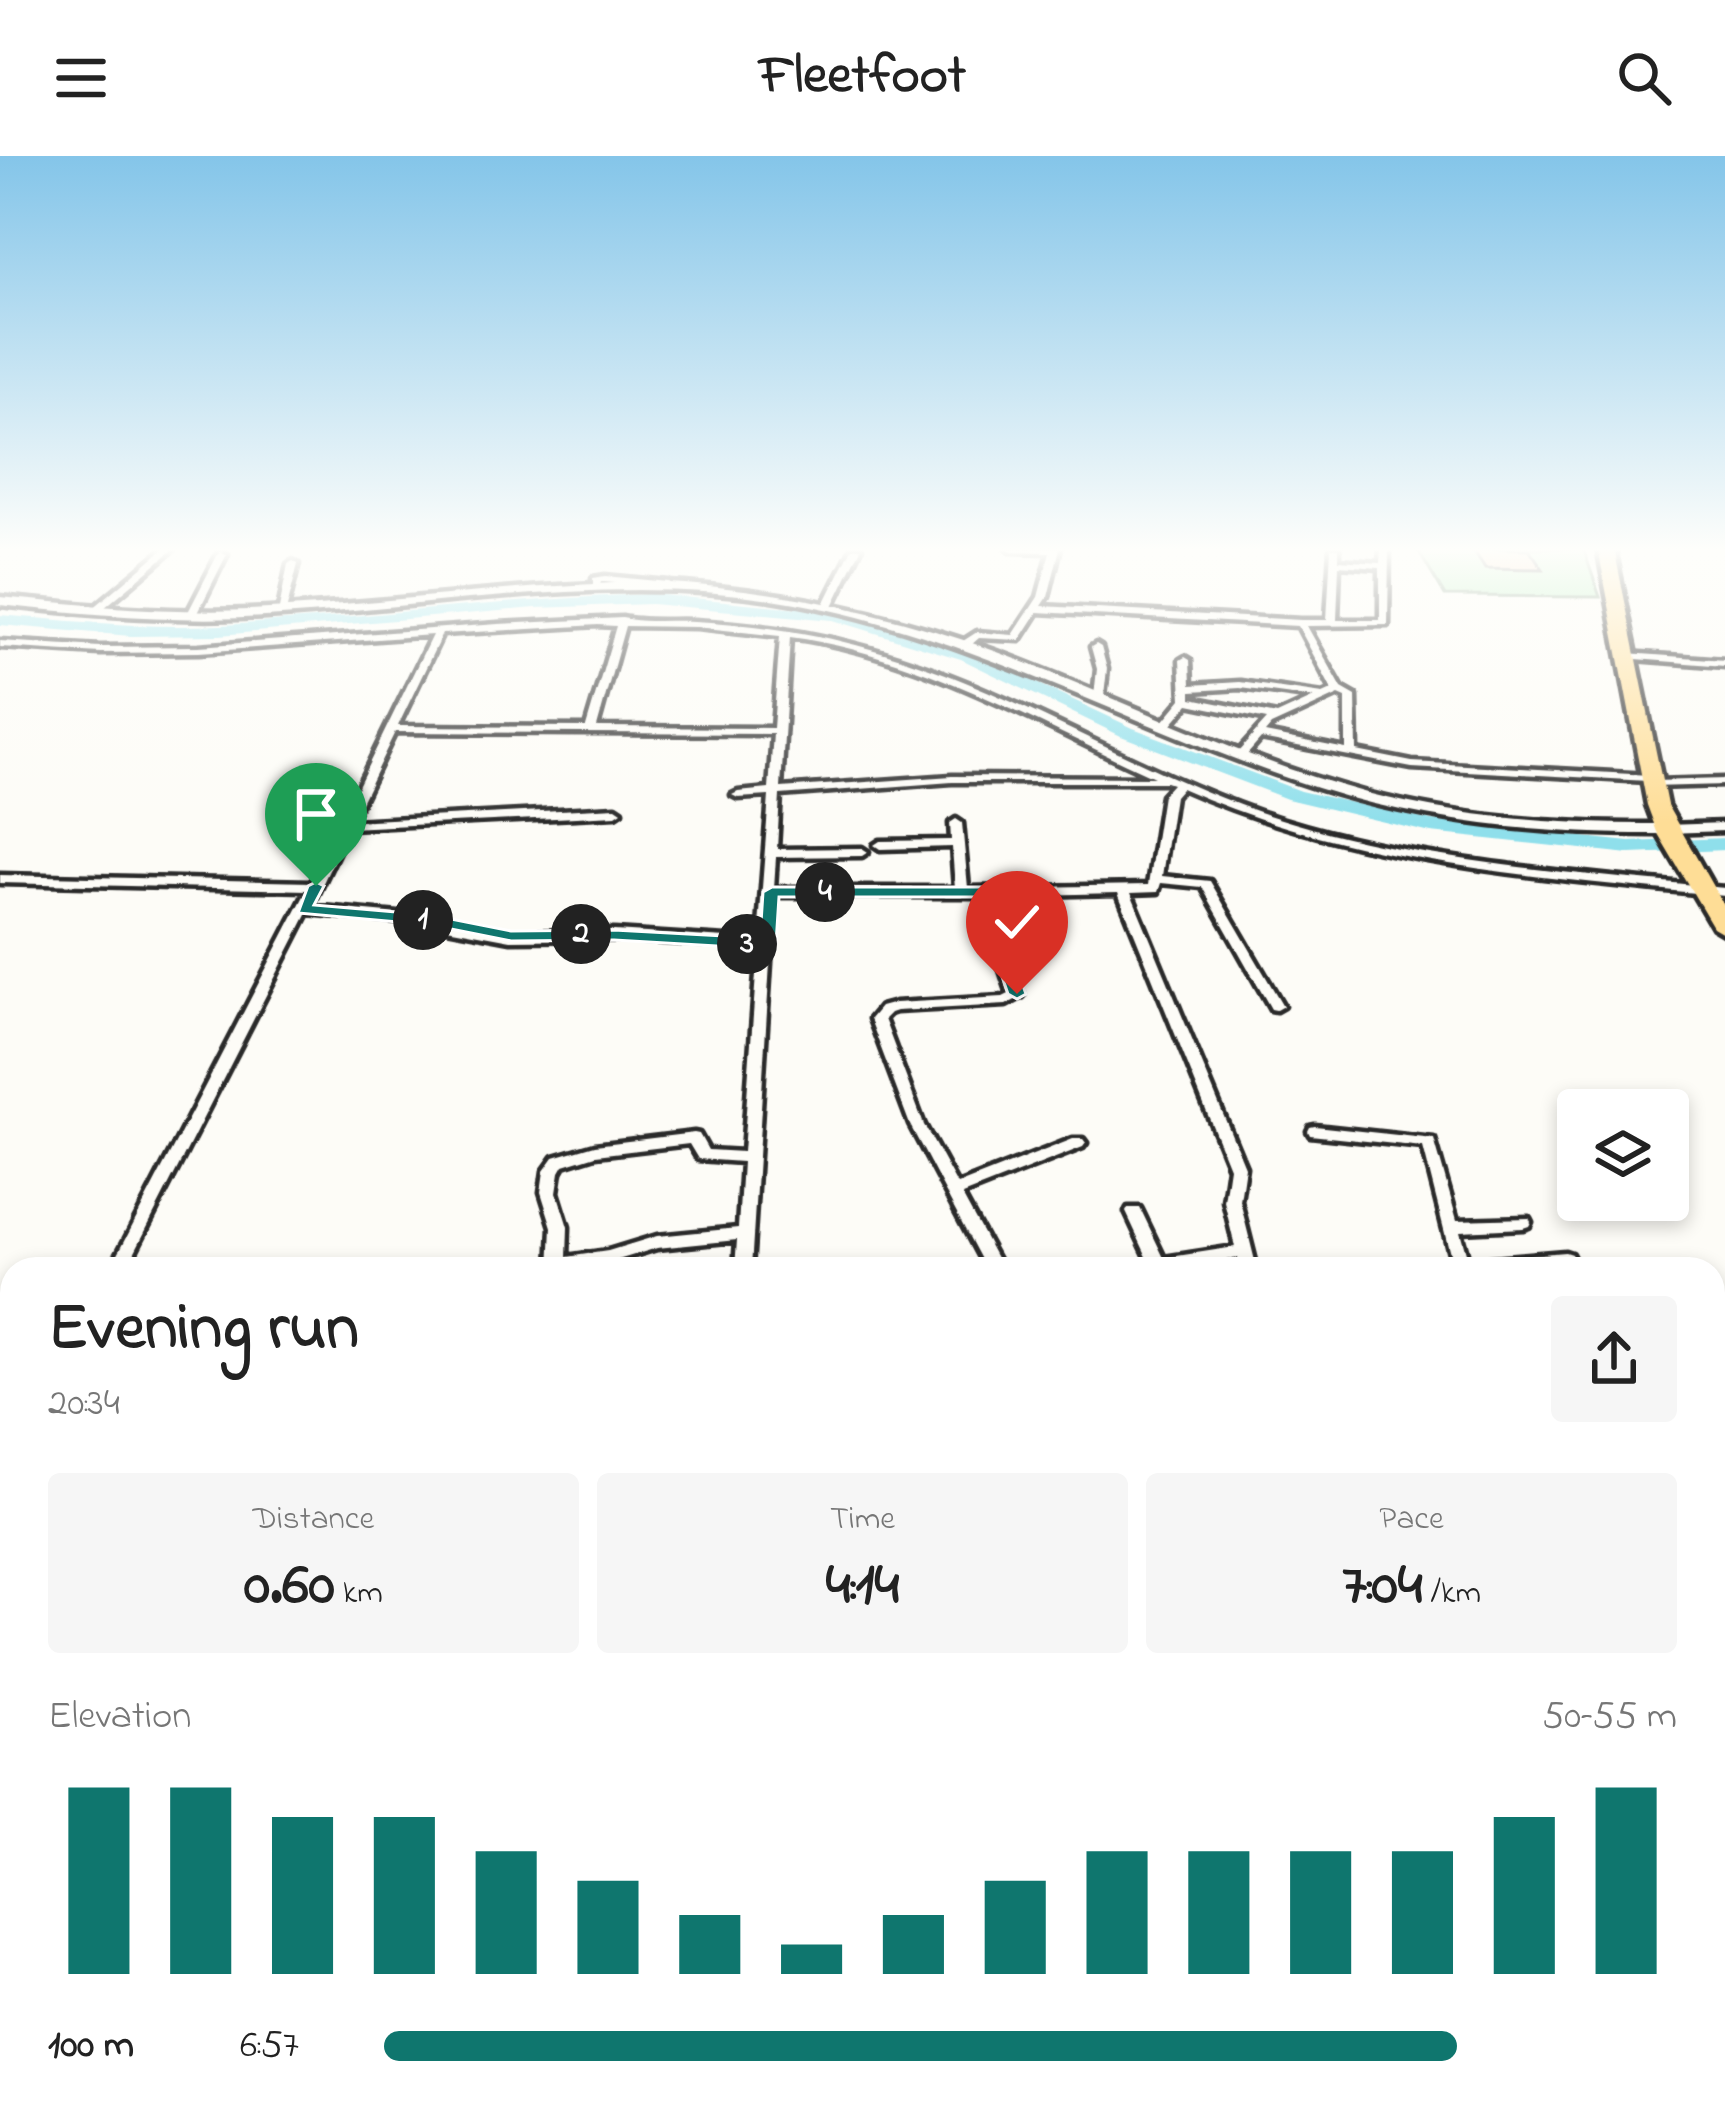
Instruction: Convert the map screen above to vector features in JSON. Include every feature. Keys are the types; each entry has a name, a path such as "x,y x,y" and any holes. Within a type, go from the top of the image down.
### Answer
{"highway":[{"path":"1624,640 1650,781 1667,830 1706,886 1725,927"}],"street":[{"path":"1,646 163,652 335,640"},
{"path":"124,1257 316,886 434,640"},
{"path":"591,728 617,640"},
{"path":"744,1257 772,892 785,640"},
{"path":"805,640 910,668 1175,782 1372,851 1525,875 1706,886"},
{"path":"955,640 1323,785 1449,815 1556,828 1725,827"},
{"path":"968,643 972,640"},
{"path":"1310,640 1337,690"},
{"path":"1096,647 1102,669 1099,696"},
{"path":"1627,656 1725,663"},
{"path":"1167,723 1188,694 1185,660"},
{"path":"1188,694 1240,685 1315,694 1337,690 1351,696 1352,753"},
{"path":"1188,694 1352,753 1412,765 1725,782"},
{"path":"1242,754 1268,722 1315,694"},
{"path":"1243,718 1268,722"},
{"path":"392,729 777,731"},
{"path":"738,796 1028,777 1175,782"},
{"path":"772,892 1154,889 1168,795 1175,782"},
{"path":"346,824 616,811"},
{"path":"956,823 962,892"},
{"path":"880,845 958,843"},
{"path":"773,853 862,852"},
{"path":"0,879 316,886"},
{"path":"1159,879 1206,884 1276,1006"},
{"path":"1123,890 1238,1167 1232,1201 1246,1257"},
{"path":"981,892 1016,996 1006,1001 895,1007 878,1019 905,1099 987,1257"},
{"path":"304,909 431,920 511,936 614,935 768,944"},
{"path":"1315,1131 1429,1143 1459,1257"},
{"path":"558,1257 560,1227 550,1204 549,1182 551,1171 566,1157 696,1138 703,1154 751,1157"},
{"path":"952,1192 1078,1143"},
{"path":"1134,1212 1155,1257"},
{"path":"1450,1226 1523,1222"},
{"path":"608,1257 657,1242 746,1233"}],"waterway":[{"path":"914,640 967,656 1127,732 1294,795 1431,827 1630,848 1725,844"}],"route":[{"path":"316,886 304,909 431,920 511,936 582,934 768,944 772,892 981,892 1017,994"}]}
